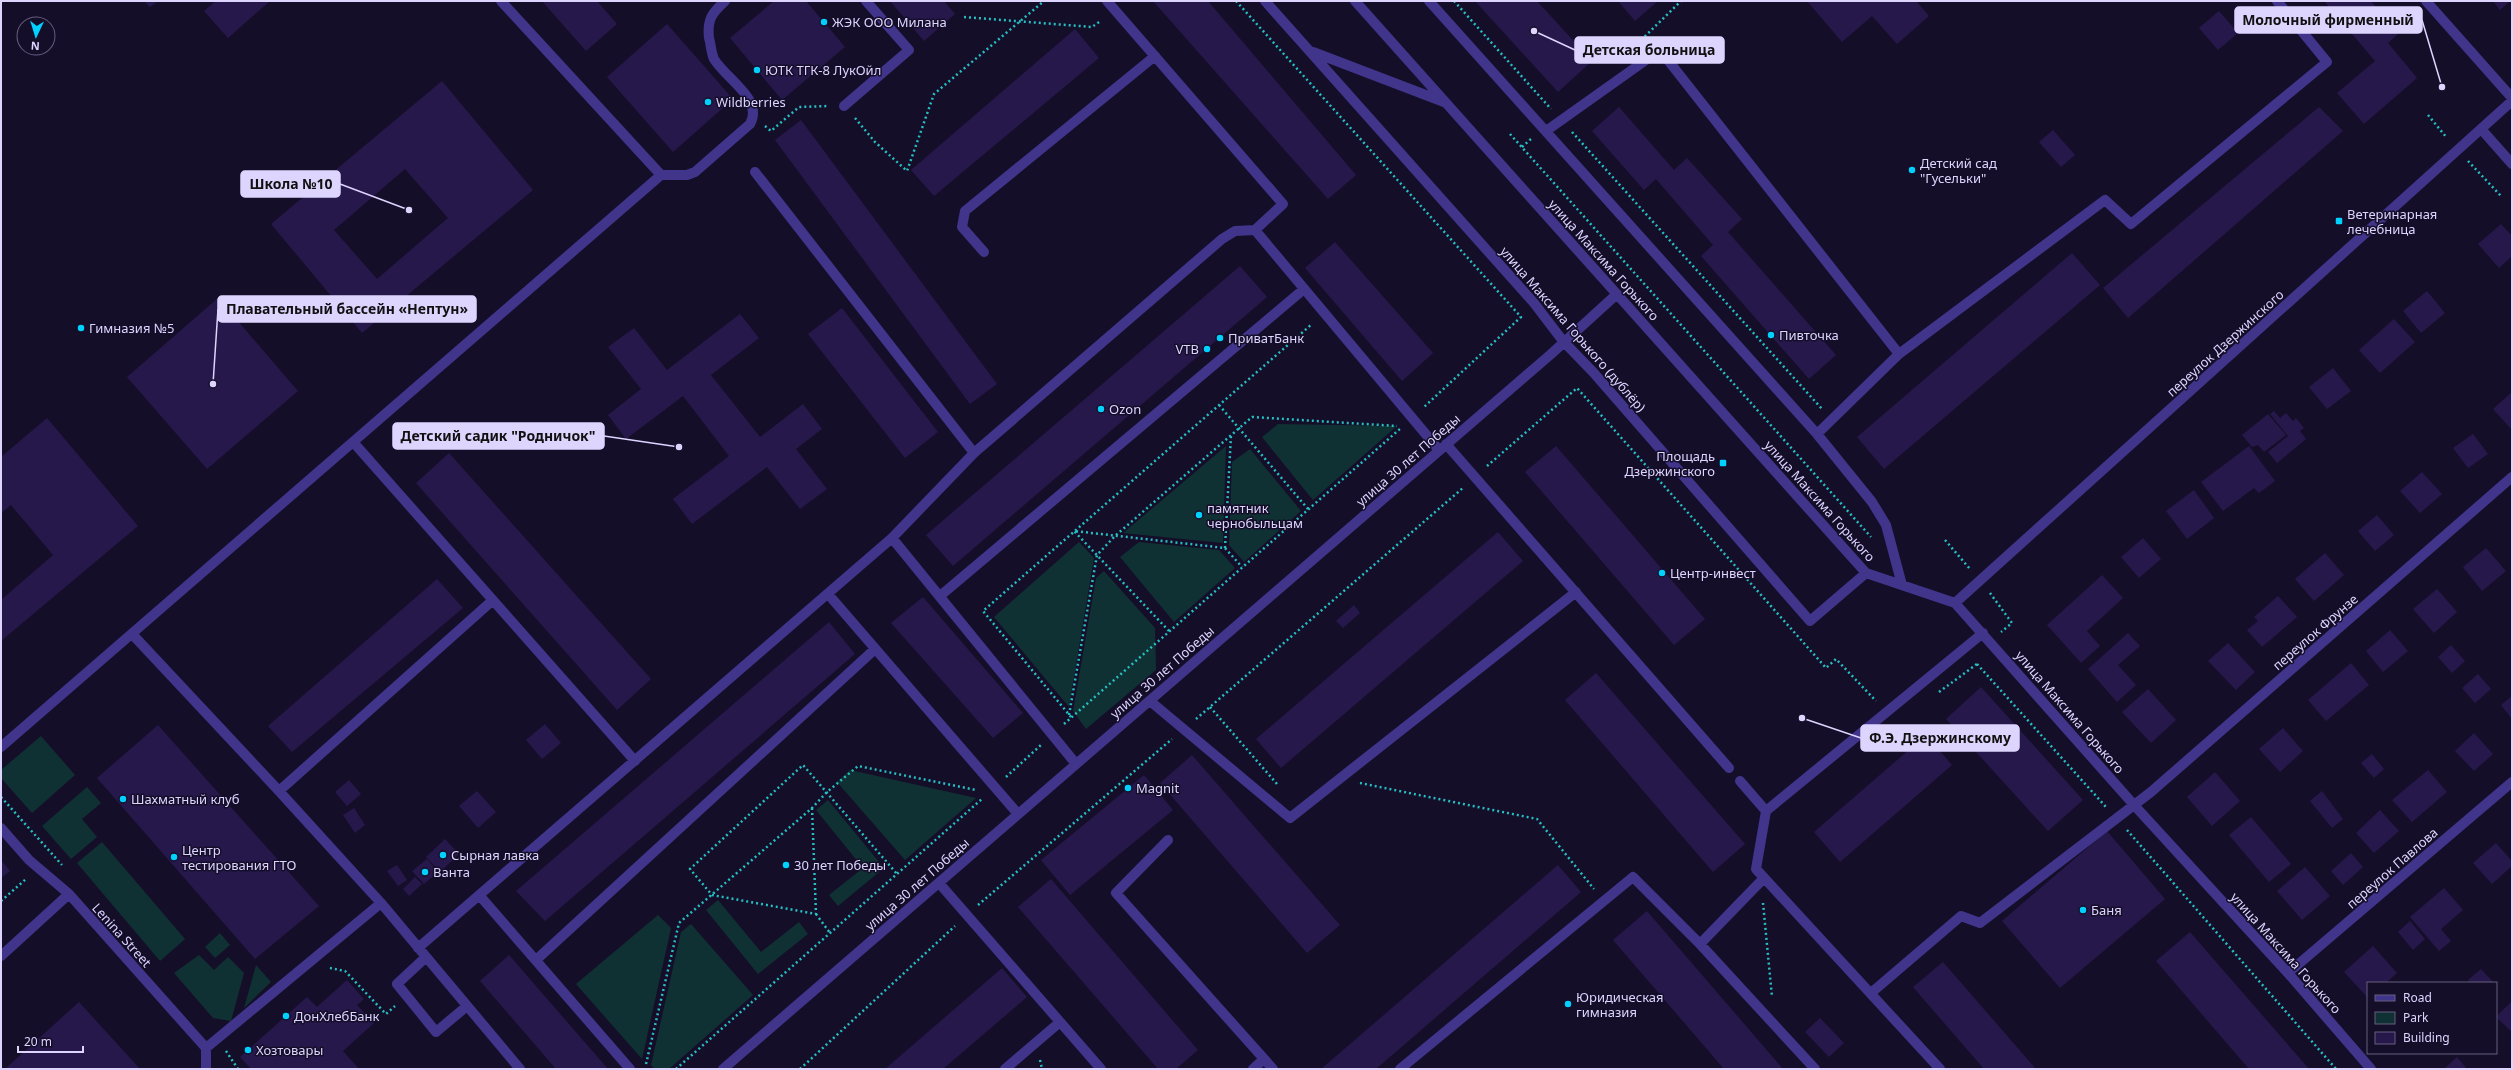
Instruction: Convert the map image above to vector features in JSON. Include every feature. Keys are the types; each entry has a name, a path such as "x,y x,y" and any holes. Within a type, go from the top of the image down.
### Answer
{"street":[{"path":"502,1 661,175"},
{"path":"1,747 133,635 661,175 687,175 694,172 750,124 754,117 754,109 750,101 713,57 708,21 710,15 725,1"},
{"path":"844,106 909,50 866,1"},
{"path":"418,948 480,896 892,538 974,453 1222,239 1235,231 1254,230 1283,204 1107,1"},
{"name":"улица Максима Горького (дублёр)","path":"1265,1 1534,303 1563,341 1593,372 1810,621 1866,573"},
{"name":"улица Максима Горького","path":"1355,1 1866,573 1955,603 2134,805 2288,973 2371,1069"},
{"path":"1429,1 1817,434 1872,502 1886,524 1895,553 1902,585"},
{"path":"1817,434 1899,354 2105,200 2130,224 2327,62 2277,1"},
{"path":"2426,1 2512,98"},
{"path":"1546,131 1660,50 1899,354"},
{"path":"1312,52 1446,102"},
{"path":"984,252 962,226 964,211 1155,56"},
{"name":"переулок Дзержинского","path":"1955,603 2482,130 2512,101"},
{"path":"2482,130 2512,164"},
{"path":"755,172 974,453"},
{"path":"1254,230 1412,418 1475,477 1729,768"},
{"path":"940,596 1304,289"},
{"name":"улица 30 лет Победы","path":"724,1069 1550,355 1563,341 1617,294"},
{"path":"354,443 635,761"},
{"name":"переулок Фрунзе","path":"1871,994 1961,916 1980,923 2117,819 2512,478"},
{"path":"892,538 1076,764"},
{"path":"1150,700 1290,818 1576,592"},
{"path":"828,594 875,648 992,790 1018,814"},
{"path":"279,791 493,600"},
{"path":"1940,1069 1756,869 1766,811 1983,633"},
{"path":"133,635 279,791 381,904 520,1069"},
{"path":"536,960 875,648"},
{"path":"1740,781 1766,811"},
{"name":"переулок Павлова","path":"2288,973 2512,782"},
{"name":"Lenina Street","path":"1,828 29,860 69,894 206,1048"},
{"path":"1168,840 1116,893 1273,1069"},
{"path":"1400,1069 1633,876 1700,944 1815,1069"},
{"path":"1700,944 1764,878"},
{"path":"939,883 1101,1069"},
{"path":"1,956 69,894"},
{"path":"480,896 630,1069"},
{"path":"206,1069 206,1048 381,904"},
{"path":"426,957 397,984 436,1032 467,1006"},
{"path":"1005,1069 1060,1022"},
{"path":"1253,1069 1264,1059"}],"path":[{"path":"754,117 771,132 799,107 844,106 876,142 907,170 934,94 1044,1"},
{"path":"1236,1 1521,317 1412,418"},
{"path":"1454,1 1832,420"},
{"path":"964,17 1092,27 1099,22"},
{"path":"1510,134 1881,548 1895,553"},
{"path":"1070,716 983,611 1324,313"},
{"path":"800,1069 1011,875 1210,707 1577,388 1826,668 1836,659 1887,712"},
{"path":"1219,405 1308,509"},
{"path":"676,1069 992,790 1070,716 1402,426 1252,417 1239,427 1115,536 1097,555 1070,716"},
{"path":"1225,548 1231,434"},
{"path":"1074,531 1225,548 1242,567"},
{"path":"1074,531 1169,631"},
{"path":"1964,649 2117,819 2336,1069"},
{"path":"1936,694 1977,664"},
{"path":"1210,707 1281,789"},
{"path":"816,914 712,894 690,869 803,764 897,874"},
{"path":"647,1069 646,1067 679,923 812,808 827,792 858,766 992,790"},
{"path":"1338,779 1536,819 1604,901"},
{"path":"812,808 816,914 830,933"},
{"path":"1,901 29,876"},
{"path":"1772,1003 1763,904 1773,887"},
{"path":"323,968 334,967 345,971 386,1014 398,1004"},
{"path":"228,1053 232,1048"}],"green space":[{"path":"1278,424 1397,426 1313,500 1262,437"},
{"path":"1226,446 1223,543 1123,533"},
{"path":"1250,449 1301,511 1244,562 1229,545 1232,462"},
{"path":"1079,542 1094,558 1069,707 994,617"},
{"path":"1139,542 1219,550 1235,568 1174,622 1120,557"},
{"path":"1104,571 1155,628 1156,670 1086,729 1073,711 1096,578"},
{"path":"41,736 75,775 32,813 1,778 1,770"},
{"path":"850,770 976,798 905,860 837,782"},
{"path":"87,787 101,803 82,819 97,837 71,859 42,826"},
{"path":"828,800 884,868 838,906 829,895 863,868 816,810"},
{"path":"102,842 185,939 160,961 77,863"},
{"path":"718,900 761,952 799,922 808,934 758,974 706,910"},
{"path":"658,915 671,928 642,1059 576,984"},
{"path":"691,924 753,995 669,1069 655,1069 651,1065 681,932"},
{"path":"220,933 230,945 215,958 205,947"},
{"path":"199,955 214,970 228,957 244,973 231,1021 213,1018 174,973"},
{"path":"256,965 271,982 244,1008"}],"building":[{"path":"144,1 158,1 150,7"},
{"path":"216,1 270,1 228,38 204,11"},
{"path":"542,1 597,1 617,24 586,51"},
{"path":"774,1 806,1 845,47 782,100 730,38"},
{"path":"890,1 944,1 955,14 924,41"},
{"path":"1153,1 1208,1 1356,175 1328,199"},
{"path":"1475,1 1537,1 1592,61 1558,92"},
{"path":"1618,1 1658,1 1635,21"},
{"path":"1807,1 1916,1 1929,16 1897,44 1872,16 1842,42"},
{"path":"2324,1 2371,1 2399,33 2388,43 2417,78 2364,124 2337,93 2375,61"},
{"path":"2493,1 2510,1 2500,10"},
{"path":"2219,11 2238,33 2218,50 2199,28"},
{"path":"667,24 733,99 673,152 607,77"},
{"path":"1075,29 1099,58 934,196 911,170"},
{"path":"442,81 533,190 362,333 271,224","holes":["405,169 448,218 377,279 334,230"]},
{"path":"1619,107 1674,170 1687,158 1742,219 1728,232 1836,355 1809,379 1701,256 1713,245 1656,179 1644,190 1592,131"},
{"path":"2319,107 2343,131 2128,318 2103,288"},
{"path":"801,120 997,384 970,404 775,140"},
{"path":"2053,130 2075,155 2061,167 2039,142"},
{"path":"2501,224 2512,236 2512,256 2499,268 2478,244"},
{"path":"1335,242 1433,353 1402,381 1305,268"},
{"path":"2072,253 2100,285 1884,469 1857,437"},
{"path":"1240,266 1267,297 953,566 926,535"},
{"path":"2427,291 2445,313 2421,333 2403,311"},
{"path":"218,298 298,391 207,469 127,377"},
{"path":"842,308 938,432 905,458 808,334"},
{"path":"740,314 759,338 711,375 760,437 803,404 822,429 796,449 827,489 800,509 767,467 692,524 673,499 729,456 683,396 626,439 608,415 641,389 608,347 634,328 667,370"},
{"path":"2394,319 2415,342 2380,373 2359,350"},
{"path":"2333,368 2351,391 2327,409 2309,387"},
{"path":"2512,392 2512,430 2493,409"},
{"path":"2274,411 2280,418 2286,413 2293,421 2296,418 2304,428 2300,431 2306,439 2277,463 2268,452 2288,436 2270,414"},
{"path":"2268,414 2286,435 2264,452 2258,445 2252,447 2242,435"},
{"path":"47,418 138,526 1,641 1,600 53,555 11,505 1,513 1,457"},
{"path":"2473,434 2488,454 2468,468 2453,448"},
{"path":"1556,446 1705,619 1674,645 1525,472"},
{"path":"2249,446 2275,481 2259,493 2254,488 2223,511 2201,482"},
{"path":"449,453 651,679 617,710 416,483"},
{"path":"2422,472 2442,494 2420,513 2400,491"},
{"path":"2194,490 2214,518 2187,539 2166,511"},
{"path":"2377,515 2394,535 2375,551 2358,531"},
{"path":"1498,532 1523,561 1281,768 1256,739"},
{"path":"2143,538 2161,559 2139,578 2121,557"},
{"path":"2486,548 2506,571 2482,591 2463,567"},
{"path":"2325,553 2344,575 2314,601 2295,579"},
{"path":"2102,575 2123,598 2087,631 2100,646 2081,663 2047,625"},
{"path":"437,579 463,608 292,752 268,726"},
{"path":"2437,589 2457,612 2434,633 2413,609"},
{"path":"2278,596 2297,617 2262,647 2247,630 2258,621 2254,617"},
{"path":"923,597 1023,713 993,738 891,623"},
{"path":"1354,605 1360,613 1343,628 1336,621"},
{"path":"829,622 855,654 545,921 516,891"},
{"path":"2390,630 2408,651 2383,672 2366,651"},
{"path":"2128,633 2140,646 2118,665 2136,685 2117,702 2088,669"},
{"path":"2228,643 2255,672 2236,690 2208,661"},
{"path":"2451,645 2465,661 2452,673 2438,657"},
{"path":"2351,663 2369,685 2326,721 2308,700"},
{"path":"1596,673 1745,844 1713,872 1565,700"},
{"path":"2478,674 2491,689 2475,703 2462,688"},
{"path":"1981,687 2083,800 2048,831 1946,719"},
{"path":"2148,689 2176,720 2151,743 2122,712"},
{"path":"2512,696 2512,719 2501,705"},
{"path":"545,724 561,743 542,759 526,740"},
{"path":"158,725 319,906 255,959 97,778"},
{"path":"2283,728 2303,751 2280,772 2259,749"},
{"path":"2474,733 2493,754 2474,771 2455,751"},
{"path":"1926,735 1952,765 1840,862 1814,832"},
{"path":"2372,754 2384,769 2374,778 2361,763"},
{"path":"1192,755 1340,925 1307,953 1160,783"},
{"path":"2428,770 2447,792 2412,822 2392,800"},
{"path":"2215,772 2240,801 2212,826 2187,797"},
{"path":"1144,775 1173,810 1070,895 1041,860"},
{"path":"349,780 361,794 347,806 335,792"},
{"path":"477,791 496,812 478,828 459,806"},
{"path":"2322,791 2343,819 2332,828 2310,801"},
{"path":"354,808 365,825 355,833 343,815"},
{"path":"2380,810 2399,831 2374,853 2356,833"},
{"path":"2251,817 2291,864 2269,882 2229,835"},
{"name":"Баня","path":"2107,831 2165,899 2060,988 2002,921"},
{"name":"Сырная лавка","path":"445,839 459,854 440,872 426,857"},
{"path":"2496,843 2512,861 2512,866 2492,884 2473,863"},
{"path":"2351,853 2363,867 2343,885 2331,871"},
{"name":"Ванта","path":"427,859 438,872 424,884 412,871"},
{"path":"1,860 10,871 1,878"},
{"path":"397,865 407,880 398,886 387,871"},
{"path":"1558,865 1581,892 1376,1069 1321,1069"},
{"path":"2305,867 2330,896 2302,920 2277,891"},
{"path":"415,877 422,884 409,896 403,889"},
{"path":"1051,879 1198,1050 1176,1069 1158,1069 1018,907"},
{"path":"2444,888 2463,910 2441,929 2451,941 2439,951 2410,917"},
{"path":"1647,911 1783,1069 1724,1069 1613,940"},
{"path":"2410,921 2425,939 2413,950 2398,932"},
{"path":"2190,932 2309,1069 2249,1069 2156,961"},
{"path":"2373,946 2397,973 2387,982 2367,982 2367,997 2344,972"},
{"path":"509,955 608,1069 556,1069 480,981"},
{"path":"1943,962 2036,1069 1984,1069 1913,987"},
{"path":"1002,968 1027,997 943,1069 885,1069"},
{"path":"2481,969 2493,982 2469,982 2468,980"},
{"path":"347,980 364,999 357,1005 374,1023 343,1051 359,1069 251,1069 240,1057 307,997 317,1007"},
{"path":"2512,1001 2512,1032 2497,1018 2497,1016"},
{"path":"79,1002 140,1069 5,1069"},
{"path":"1820,1018 1844,1043 1829,1057 1805,1032"},
{"path":"2457,1057 2467,1069 2444,1069"}],"place":[{"name":"ЖЭК ООО Милана","path":"824,22"},
{"name":"Детская больница","path":"1534,31"},
{"name":"ЮТК ТГК-8 ЛукОйл","path":"757,70"},
{"name":"Молочный фирменный","path":"2442,87"},
{"name":"Wildberries","path":"708,102"},
{"name":"Детский сад \"Гусельки\"","path":"1912,170"},
{"name":"Школа №10","path":"409,210"},
{"name":"Ветеринарная лечебница","path":"2339,221"},
{"name":"Гимназия №5","path":"81,328"},
{"name":"Пивточка","path":"1771,335"},
{"name":"ПриватБанк","path":"1220,338"},
{"name":"VTB","path":"1207,349"},
{"name":"Плавательный бассейн «Нептун»","path":"213,384"},
{"name":"Ozon","path":"1101,409"},
{"name":"Детский садик \"Родничок\"","path":"679,447"},
{"name":"Площадь Дзержинского","path":"1723,463"},
{"name":"памятник чернобыльцам","path":"1199,515"},
{"name":"Центр-инвест","path":"1662,573"},
{"name":"Ф.Э. Дзержинскому","path":"1802,718"},
{"name":"Magnit","path":"1128,788"},
{"name":"Шахматный клуб","path":"123,799"},
{"name":"Сырная лавка","path":"443,855"},
{"name":"Центр тестирования ГТО","path":"174,857"},
{"name":"30 лет Победы","path":"786,865"},
{"name":"Ванта","path":"425,872"},
{"name":"Баня","path":"2083,910"},
{"name":"Юридическая гимназия","path":"1568,1004"},
{"name":"ДонХлебБанк","path":"286,1016"},
{"name":"Хозтовары","path":"248,1050"}]}
